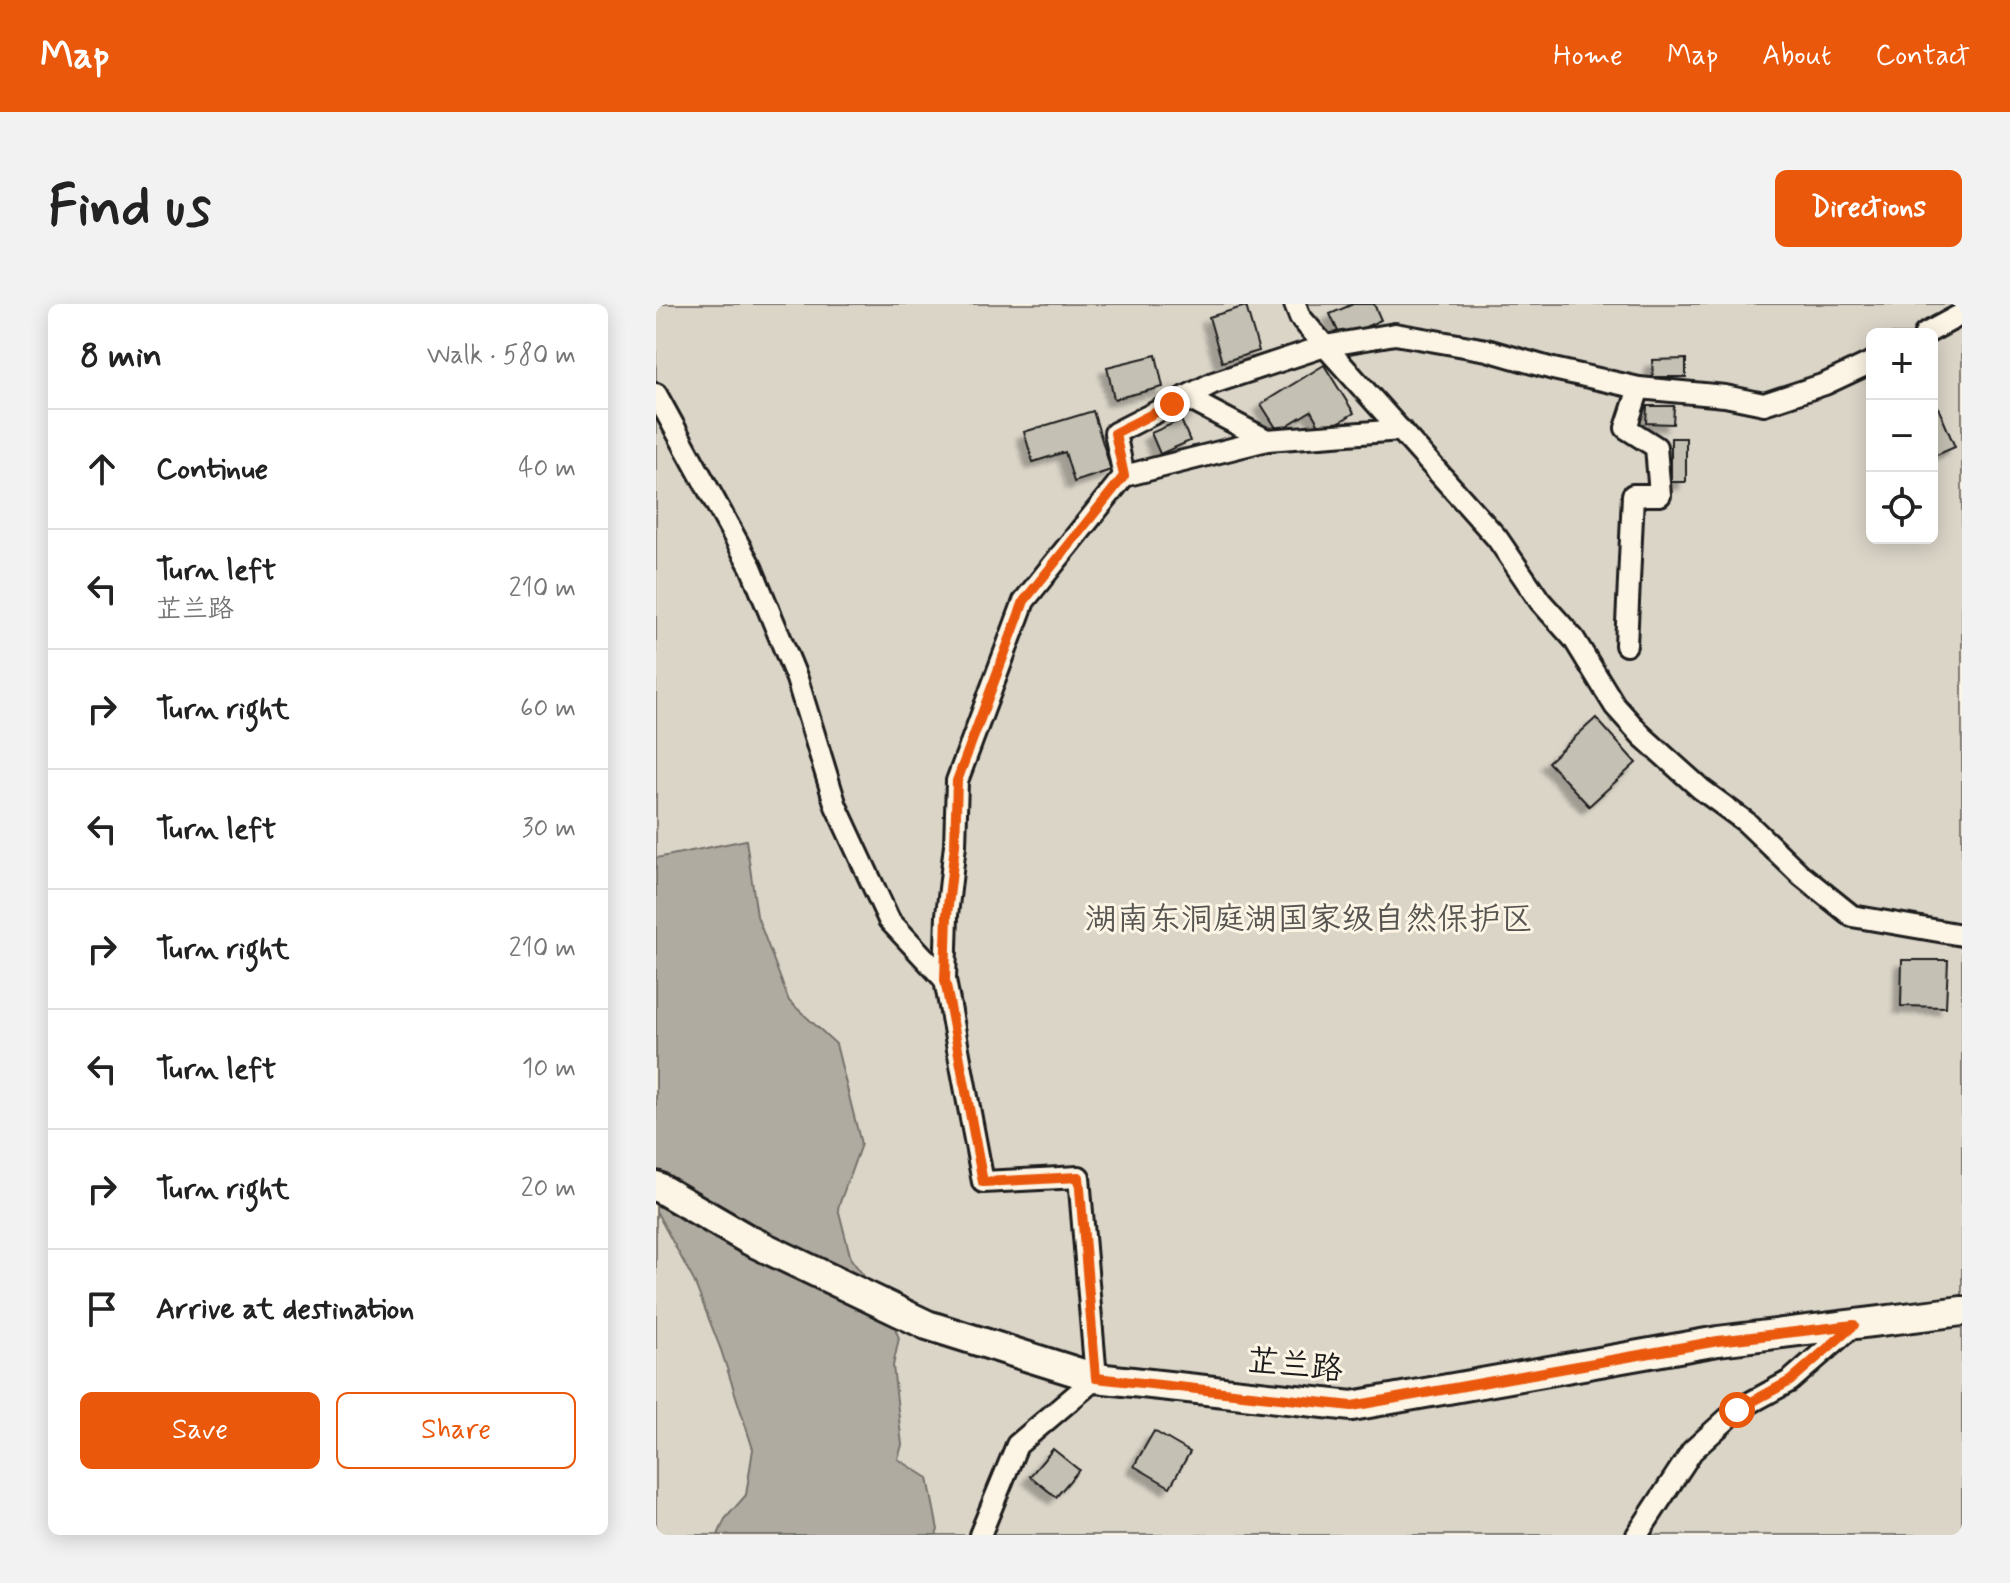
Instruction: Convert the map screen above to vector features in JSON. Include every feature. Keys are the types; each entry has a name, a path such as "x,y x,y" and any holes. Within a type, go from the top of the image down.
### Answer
{"street":[{"path":"1295,304 1300,317 1325,346 1497,538 1540,601 1574,639 1615,706 1642,736 1852,916 1962,935"},
{"path":"1936,328 1962,314"},
{"path":"1124,476 1115,433 1213,383 1325,346 1395,334 1487,350 1553,369 1639,388 1725,396 1764,404 1825,384 1866,365"},
{"path":"1626,645 1633,495 1660,495 1656,447 1626,428 1639,388"},
{"path":"656,394 751,567 797,679 836,806 889,920 945,980"},
{"path":"1185,397 1267,440"},
{"path":"980,1535 1017,1445 1096,1378 1079,1177 983,1182 945,980 957,781 1024,601 1124,476 1267,440 1401,430"},
{"name":"芷兰路","path":"656,1186 749,1240 927,1325 1096,1378 1352,1406 1718,1341 1962,1311"},
{"path":"1637,1535 1692,1451 1737,1410 1790,1381 1854,1325"}],"green space":[{"name":"湖南东洞庭湖国家级自然保护区","path":"656,304 1962,304 1962,1535 656,1535"}],"shaded area":[{"path":"746,840 757,916 789,1001 836,1044 861,1144 838,1208 851,1259 885,1304 899,1338 893,1366 902,1445 898,1459 928,1478 938,1530 936,1535 718,1535 725,1519 746,1495 753,1449 721,1350 694,1281 656,1211 656,858"}],"building":[{"path":"1353,304 1374,304 1381,320 1341,338 1330,314"},
{"path":"1246,306 1259,351 1222,362 1209,317"},
{"path":"1156,355 1163,387 1114,399 1107,367"},
{"path":"1686,359 1686,377 1653,377 1652,360"},
{"path":"1324,365 1354,413 1323,432 1311,411 1278,431 1261,404"},
{"path":"1647,406 1674,406 1673,424 1646,423"},
{"path":"1938,407 1955,447 1938,454"},
{"path":"1093,411 1111,470 1074,482 1065,452 1033,462 1024,432"},
{"path":"1181,420 1190,441 1160,454 1151,433"},
{"path":"1671,438 1686,438 1686,482 1671,482"},
{"path":"1596,718 1636,763 1589,806 1548,762"},
{"path":"1902,960 1948,960 1946,1007 1901,1006"},
{"path":"1154,1431 1190,1452 1170,1487 1134,1466"},
{"path":"1053,1449 1079,1470 1056,1497 1030,1476"}],"route":[{"path":"1172,404 1115,433 1124,476 1024,601 957,781 945,980 983,1182 1079,1177 1096,1378 1352,1406 1718,1341 1854,1325 1790,1381 1737,1410"}]}
